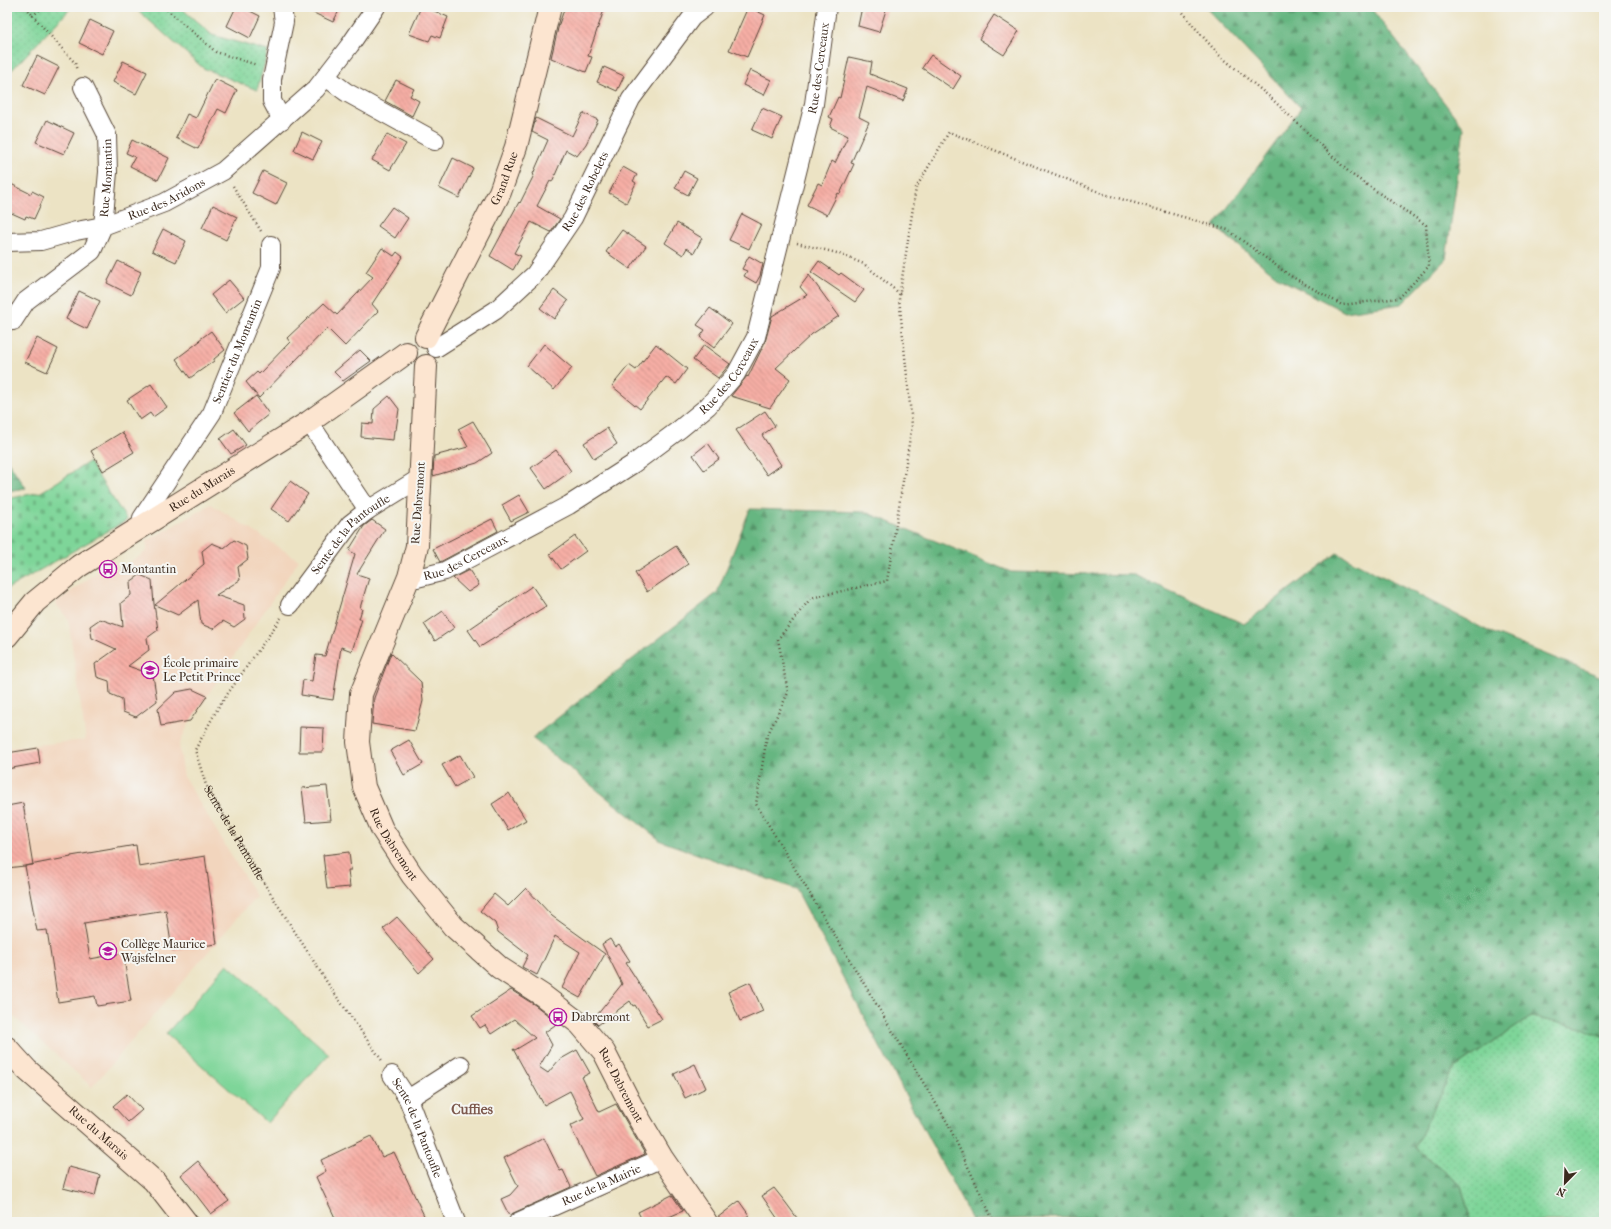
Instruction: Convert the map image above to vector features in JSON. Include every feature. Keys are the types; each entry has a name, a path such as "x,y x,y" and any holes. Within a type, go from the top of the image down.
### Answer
{"street":[{"path":"282,7 284,22 272,80 272,101 282,120"},
{"name":"Rue des Aridons","path":"7,242 41,241 76,231 103,226 164,203 222,171 316,89 376,7"},
{"name":"Grand Rue","path":"430,350 500,192 516,147 550,7"},
{"name":"Rue des Robelets","path":"430,350 496,310 535,274 573,218 631,100 692,17 705,7"},
{"name":"Rue des Cerceaux","path":"409,577 418,578 445,571 568,505 633,464 680,429 708,406 736,374 756,336 814,104 828,7"},
{"path":"326,77 346,92 435,141"},
{"name":"Rue Montantin","path":"83,87 107,134 108,172 103,226"},
{"path":"13,321 26,301 92,251 103,226"},
{"name":"Sentier du Montantin","path":"141,526 142,518 212,413 272,268 271,245"},
{"name":"Rue du Marais","path":"7,636 35,602 79,566 308,422 406,352 410,363 415,366 430,350"},
{"name":"Rue Dabremont","path":"430,350 420,478 417,546 409,577 361,694 358,742 364,787 382,829 412,875 453,926 500,968 542,995 580,1024 604,1052 631,1104 662,1158 706,1222"},
{"path":"308,422 368,510"},
{"name":"Sente de la Pantoufle","path":"290,605 350,524 368,510 420,478"},
{"name":"Rue du Marais","path":"7,1048 27,1070 154,1181 186,1222"},
{"path":"408,1098 461,1065"},
{"name":"Sente de la Pantoufle","path":"392,1075 408,1098 456,1222"},
{"name":"Rue de la Mairie","path":"518,1222 662,1158"}],"path":[{"path":"26,7 75,63 83,87"},
{"path":"33,16 42,7"},
{"path":"164,7 216,52 274,71"},
{"path":"994,1222 947,1122 756,804 767,736 788,693 778,638 811,598 887,581 912,425 900,294 916,188 949,132 1104,194 1228,230 1289,275 1342,305 1399,298 1430,266 1426,225 1351,174 1271,98 1219,55 1179,7"},
{"path":"222,171 271,245"},
{"path":"780,239 837,252 864,264 900,294"},
{"name":"Sente de la Pantoufle","path":"290,605 219,706 195,750 206,785 267,888 332,990 392,1075"}],"shaded area":[{"name":"Collège Maurice Wajsfelner","path":"211,504 299,560 190,721 179,745 184,777 256,896 92,1087 12,1015 7,1007 7,748 86,740 68,619 55,603 107,565 118,570 147,551 147,541"}],"green space":[{"path":"7,7 72,7 7,75"},
{"path":"134,7 180,7 212,35 268,51 257,90 203,68"},
{"path":"1205,7 1370,7 1464,128 1446,259 1402,304 1345,312 1280,279 1214,226 1301,108"},
{"path":"7,460 26,488 7,491"},
{"path":"89,462 127,520 7,589 7,499 41,492"},
{"path":"750,509 865,512 1011,572 1134,575 1244,624 1337,553 1488,631 1604,678 1604,1038 1583,1028 1531,1017 1453,1069 1415,1147 1461,1185 1471,1222 1105,1222 1103,1217 972,1220 796,889 661,841 532,738 717,593"},
{"path":"227,964 329,1054 267,1123 166,1034"},
{"path":"1531,1017 1583,1028 1604,1038 1604,1222 1471,1222 1461,1185 1415,1147 1453,1069"}],"building":[{"path":"236,7 242,7 260,16 250,38 227,26"},
{"path":"301,7 341,7 333,22"},
{"path":"421,7 425,7 448,17 440,38 432,35 429,41 409,34"},
{"path":"565,7 605,7 588,56 592,57 586,72 551,58 559,24"},
{"path":"748,7 765,15 747,57 729,50"},
{"path":"862,7 887,7 879,32 858,26"},
{"path":"994,15 1019,31 1004,55 979,39"},
{"path":"90,20 113,31 102,54 79,43"},
{"path":"931,55 961,76 953,89 922,68"},
{"path":"37,56 59,67 45,95 23,85"},
{"path":"849,57 872,62 870,74 908,89 903,101 867,87 859,117 869,122 851,163 854,164 840,194 838,193 827,215 807,205 818,183 822,185 832,161 835,163 848,136 830,127 833,119 829,117 838,97 840,98"},
{"path":"123,61 147,72 136,94 113,82"},
{"path":"604,67 624,76 617,91 597,82"},
{"path":"750,70 771,80 764,95 743,85"},
{"path":"215,79 237,90 226,113 218,109 198,149 176,138 187,114 196,118"},
{"path":"396,80 414,89 410,96 419,101 412,116 385,101"},
{"path":"762,108 782,117 772,139 752,130"},
{"path":"583,113 598,120 586,144 577,156 566,150 552,182 550,181 537,206 560,219 551,232 531,222 514,253 521,256 513,270 490,256 534,175 533,174 548,140 532,132 536,118 572,136"},
{"path":"47,120 74,133 64,154 36,142"},
{"path":"302,132 322,142 313,159 294,150"},
{"path":"387,134 406,144 390,170 372,160"},
{"path":"132,140 169,158 158,180 130,166 135,157 126,153"},
{"path":"453,158 473,168 459,198 439,188"},
{"path":"623,167 637,175 633,181 636,183 626,203 609,193"},
{"path":"263,171 287,183 276,205 252,193"},
{"path":"684,171 697,178 688,195 675,188"},
{"path":"7,182 31,194 32,191 44,197 34,219 26,216 25,219 7,211"},
{"path":"213,205 237,217 226,240 202,228"},
{"path":"392,207 408,218 395,238 378,226"},
{"path":"742,214 761,224 749,249 729,240"},
{"path":"677,223 702,238 694,253 687,248 683,255 665,243"},
{"path":"163,229 186,241 176,262 152,251"},
{"path":"622,230 646,246 630,269 606,252"},
{"path":"382,248 394,256 397,252 403,257 372,304 378,311 345,346 327,328 259,398 246,382 257,372 259,374 290,342 287,338 324,303 337,315 373,277 366,272"},
{"path":"749,256 763,264 760,276 756,283 744,276 747,271 742,269"},
{"path":"118,261 141,272 131,295 107,283"},
{"path":"819,261 839,275 841,273 864,290 855,302 811,272"},
{"path":"809,275 839,316 812,334 776,368 790,379 770,408 731,396 747,376 748,377 765,342 772,316 807,295 800,287"},
{"path":"229,280 244,298 225,313 211,295"},
{"path":"554,290 568,301 554,319 540,308"},
{"path":"79,291 100,301 87,329 66,319"},
{"path":"710,308 732,324 714,348 700,337 705,330 697,325"},
{"path":"211,331 225,350 214,359 214,361 190,378 176,359"},
{"path":"37,338 58,349 47,372 25,362"},
{"path":"544,344 572,368 554,390 527,366"},
{"path":"656,344 687,369 676,384 666,377 640,409 612,386 629,365 636,370"},
{"path":"704,345 730,364 718,378 693,360"},
{"path":"360,350 371,361 343,381 334,372"},
{"path":"151,384 167,407 153,417 150,413 140,420 127,400"},
{"path":"256,396 269,414 248,431 234,413"},
{"path":"389,396 399,409 393,440 361,437 362,423 373,424 374,409"},
{"path":"765,411 775,426 762,435 781,465 767,475 736,430"},
{"path":"473,421 492,453 477,463 433,476 434,456 468,447 458,429"},
{"path":"607,428 617,444 594,459 584,443"},
{"path":"234,429 246,445 231,454 220,439"},
{"path":"122,432 134,452 103,471 91,451"},
{"path":"708,443 719,459 704,470 693,455"},
{"path":"556,450 571,471 546,489 531,468"},
{"path":"290,481 308,494 289,521 271,509"},
{"path":"519,495 529,512 511,521 502,505"},
{"path":"492,519 498,531 440,562 433,549"},
{"path":"372,520 385,529 357,574 369,578 360,608 362,609 359,619 362,619 352,651 341,647 333,700 301,695 303,680 312,681 316,655 325,656 355,554 349,550 364,526"},
{"path":"575,536 586,551 561,569 550,554"},
{"path":"234,540 246,546 248,559 238,567 240,580 216,595 244,605 245,619 234,627 223,621 213,629 201,624 198,600 178,615 155,605 204,564 202,551 212,543 224,548"},
{"path":"676,546 688,564 647,592 635,573"},
{"path":"469,570 479,585 468,592 453,578"},
{"path":"140,575 152,580 158,630 147,638 149,650 128,666 153,675 157,701 136,717 123,712 122,699 110,694 109,681 97,677 95,664 116,649 92,638 90,626 100,619 123,627 121,603 131,595 130,582"},
{"path":"532,586 546,606 480,647 468,630"},
{"path":"443,611 454,628 435,641 424,624"},
{"path":"391,653 421,682 423,701 415,731 372,724 374,698"},
{"path":"192,689 207,696 190,721 161,726 158,709 176,692"},
{"path":"300,727 324,728 323,752 299,752"},
{"path":"409,740 423,764 404,775 390,751"},
{"path":"38,748 40,763 7,769 7,753"},
{"path":"460,755 473,777 455,787 442,765"},
{"path":"327,786 331,820 306,822 302,788"},
{"path":"509,793 526,820 508,830 492,804"},
{"path":"23,803 33,865 7,868 7,806"},
{"path":"136,845 139,867 205,856 217,944 172,950 166,910 84,923 90,959 123,953 131,1001 97,1006 95,996 58,1002 47,930 37,931 25,866 71,856"},
{"path":"349,852 351,870 348,870 350,887 327,889 323,855"},
{"path":"526,888 552,916 605,954 580,998 562,988 580,952 555,936 537,975 522,967 528,955 498,932 495,923 480,911 494,894 508,906"},
{"path":"397,917 434,959 419,973 383,929"},
{"path":"610,939 615,947 619,944 630,961 626,963 662,1019 648,1026 635,1005 633,1006 630,1001 598,1025 593,1020 622,984 602,944"},
{"path":"750,982 763,1011 740,1021 728,992"},
{"path":"511,990 535,1005 558,1023 545,1032 552,1045 539,1067 548,1073 559,1060 577,1050 590,1073 582,1077 599,1112 616,1104 645,1154 595,1176 570,1126 584,1119 570,1091 544,1105 513,1049 515,1050 535,1038 514,1019 491,1034 485,1025 480,1028 472,1016"},
{"path":"695,1064 706,1088 685,1098 674,1074"},
{"path":"127,1094 142,1110 128,1122 113,1106"},
{"path":"371,1136 382,1157 394,1152 427,1222 337,1222 316,1177 326,1171 321,1160"},
{"path":"544,1138 560,1171 563,1170 571,1187 509,1215 501,1199 510,1195 518,1186 504,1158"},
{"path":"198,1161 229,1201 211,1214 181,1175"},
{"path":"69,1167 100,1175 95,1196 63,1188"},
{"path":"774,1188 800,1222 780,1222 762,1196"},
{"path":"672,1195 683,1211 657,1222 643,1222 638,1212"},
{"path":"739,1201 749,1215 739,1222 718,1222 717,1218"}],"place":[{"name":"Montantin","path":"108,569"},
{"name":"École primaire Le Petit Prince","path":"150,670"},
{"name":"Collège Maurice Wajsfelner","path":"108,951"},
{"name":"Dabremont","path":"558,1017"}],"district":[{"name":"Cuffies","path":"472,1109"}]}
